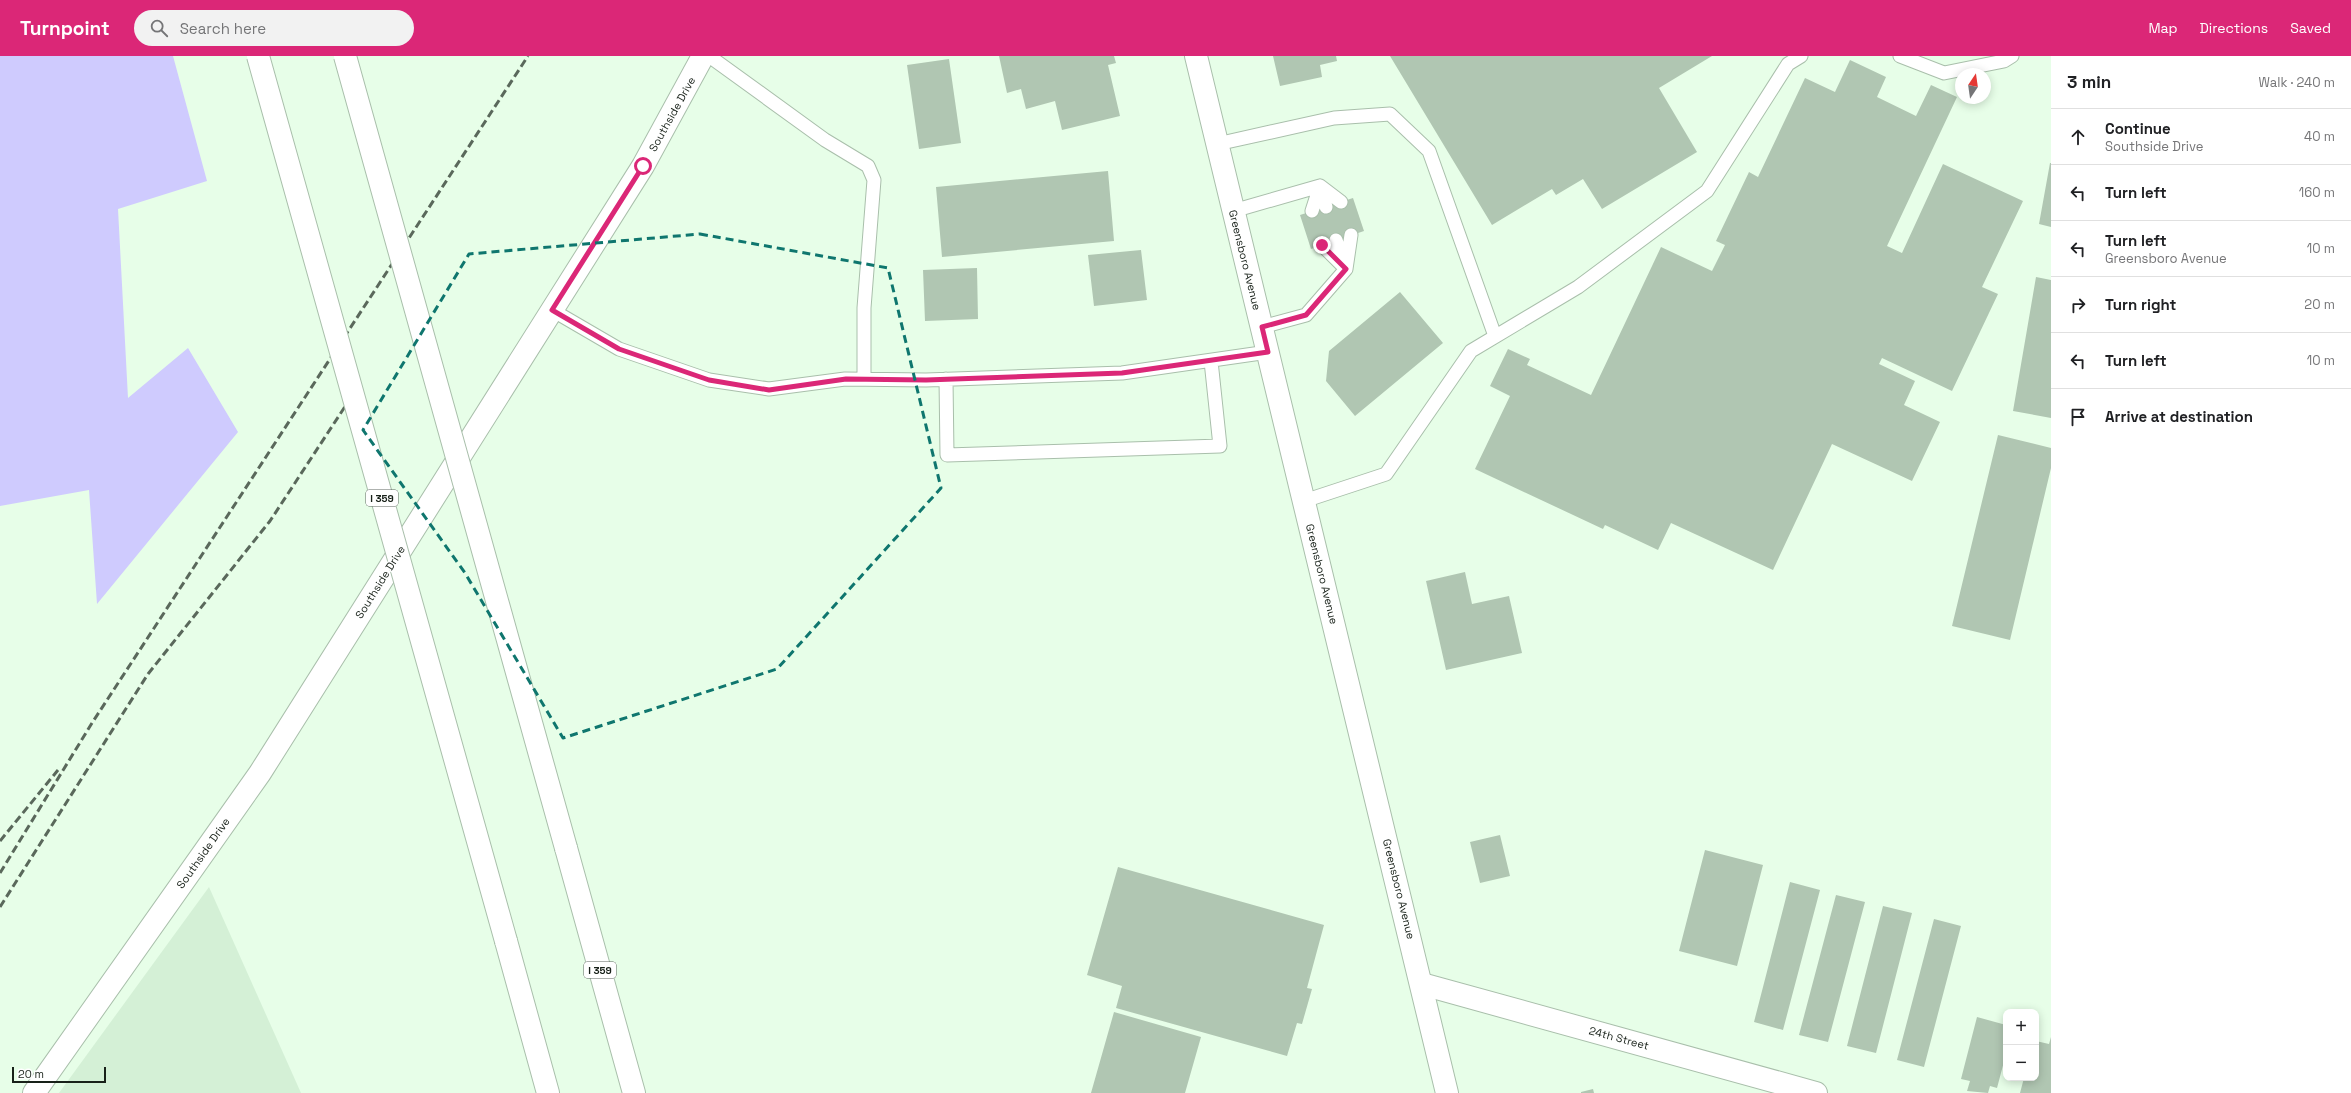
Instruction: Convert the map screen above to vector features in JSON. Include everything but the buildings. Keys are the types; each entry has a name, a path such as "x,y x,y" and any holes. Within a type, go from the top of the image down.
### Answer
{"main road":[{"name":"I 359","path":"258,56 548,1093"},
{"name":"I 359","path":"345,56 634,1093"},
{"name":"Southside Drive","path":"34,1093 260,773 643,166 703,56"},
{"name":"Greensboro Avenue","path":"1196,56 1422,984 1447,1093"},
{"name":"24th Street","path":"1422,984 1816,1093"}],"lane":[{"path":"709,56 825,140 868,166 874,180 864,308 864,379"},
{"path":"1304,501 1386,474 1471,351 1578,287 1707,191 1788,64 1801,56"},
{"path":"1900,56 1944,73 2004,61 2012,56"},
{"path":"1217,144 1334,118 1390,114 1429,151 1495,336"},
{"path":"1233,211 1320,186"},
{"path":"1320,186 1340,202"},
{"path":"1320,186 1326,207"},
{"path":"1312,212 1320,186"},
{"path":"1262,327 1306,315 1346,269 1351,236"},
{"path":"1336,240 1346,269"},
{"path":"1322,245 1346,269"},
{"path":"552,310 619,349 709,380 769,390 846,379 946,379 1122,373 1268,352"},
{"path":"946,379 947,455 1220,446 1211,361"}],"highlighted area":[{"path":"700,234 888,268 941,488 777,669 563,738 465,573 363,430 469,254"}],"shaded area":[{"path":"0,56 173,56 207,181 118,209 128,398 188,348 238,432 97,604 89,490 0,506"},
{"path":"209,887 301,1093 59,1093"}],"railway":[{"path":"0,873 92,723 528,56"},
{"path":"0,907 148,674 270,521 348,402"},
{"path":"0,841 58,770"}],"route":[{"path":"643,166 552,310 619,349 709,380 769,390 846,379 926,380 1122,373 1268,352 1262,327 1306,315 1346,269 1322,245"}]}
